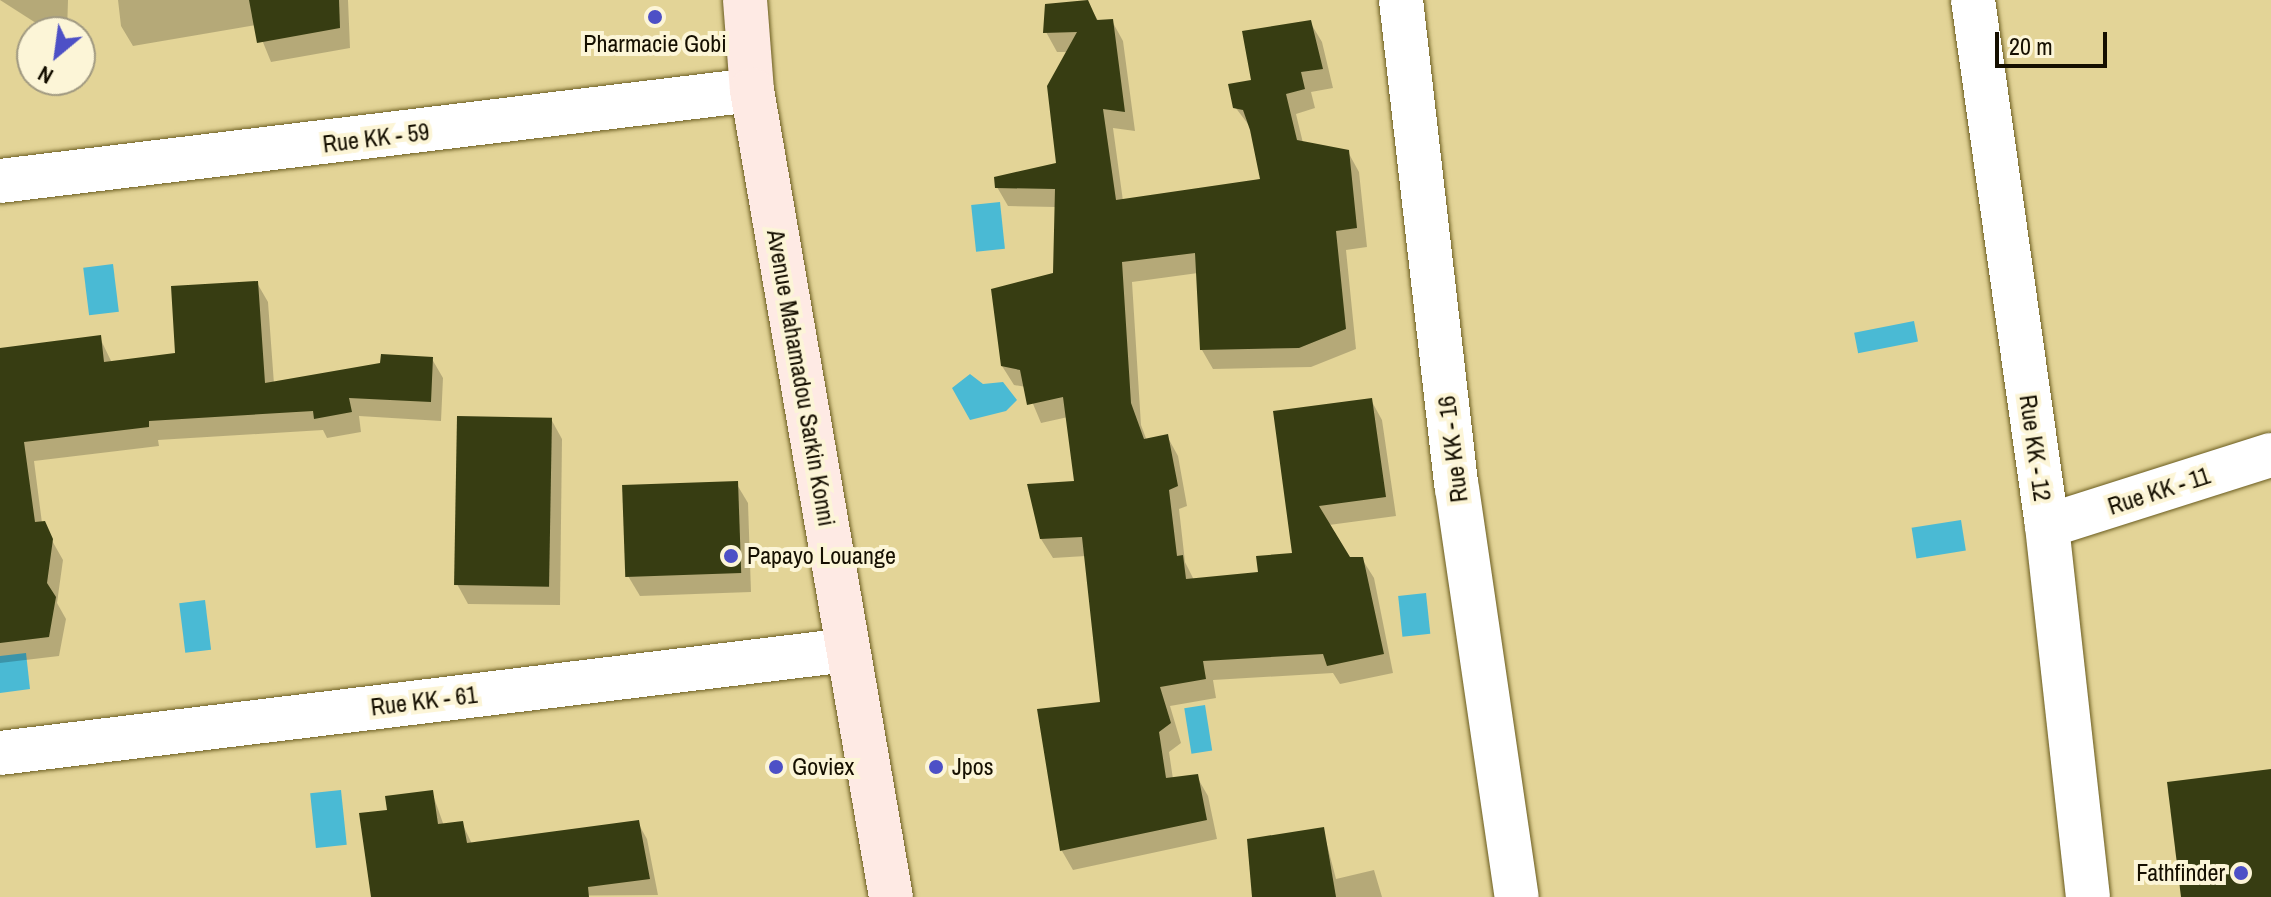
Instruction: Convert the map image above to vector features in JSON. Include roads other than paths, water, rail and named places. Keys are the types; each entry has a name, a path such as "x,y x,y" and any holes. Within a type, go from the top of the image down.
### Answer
{"street":[{"name":"Avenue Mahamadou Sarkin Konni","path":"745,0 752,90 891,897"},
{"name":"Rue KK - 16","path":"1401,0 1457,488 1517,897"},
{"name":"Rue KK - 12","path":"1973,0 2047,526 2088,897"},
{"name":"Rue KK - 59","path":"0,181 752,90"},
{"name":"Rue KK - 11","path":"2047,526 2271,455"},
{"name":"Rue KK - 61","path":"0,753 848,650"}],"water":[{"path":"1000,202 1005,249 976,252 971,205"},
{"path":"113,264 119,312 89,315 83,268"},
{"path":"1914,321 1918,342 1858,353 1854,333"},
{"path":"970,374 983,384 1003,382 1017,400 1006,411 970,420 952,388"},
{"path":"1961,520 1966,551 1916,558 1912,528"},
{"path":"1426,593 1430,634 1402,637 1398,596"},
{"path":"205,600 211,650 185,653 179,603"},
{"path":"26,653 30,689 0,693 0,656"},
{"path":"1205,705 1212,750 1191,754 1184,708"},
{"path":"341,790 347,845 316,848 310,793"}],"place":[{"name":"Pharmacie Gobi","path":"655,17"},
{"name":"Papayo Louange","path":"731,556"},
{"name":"Goviex","path":"776,767"},
{"name":"Jpos","path":"936,767"},
{"name":"Fathfinder","path":"2241,873"}]}
